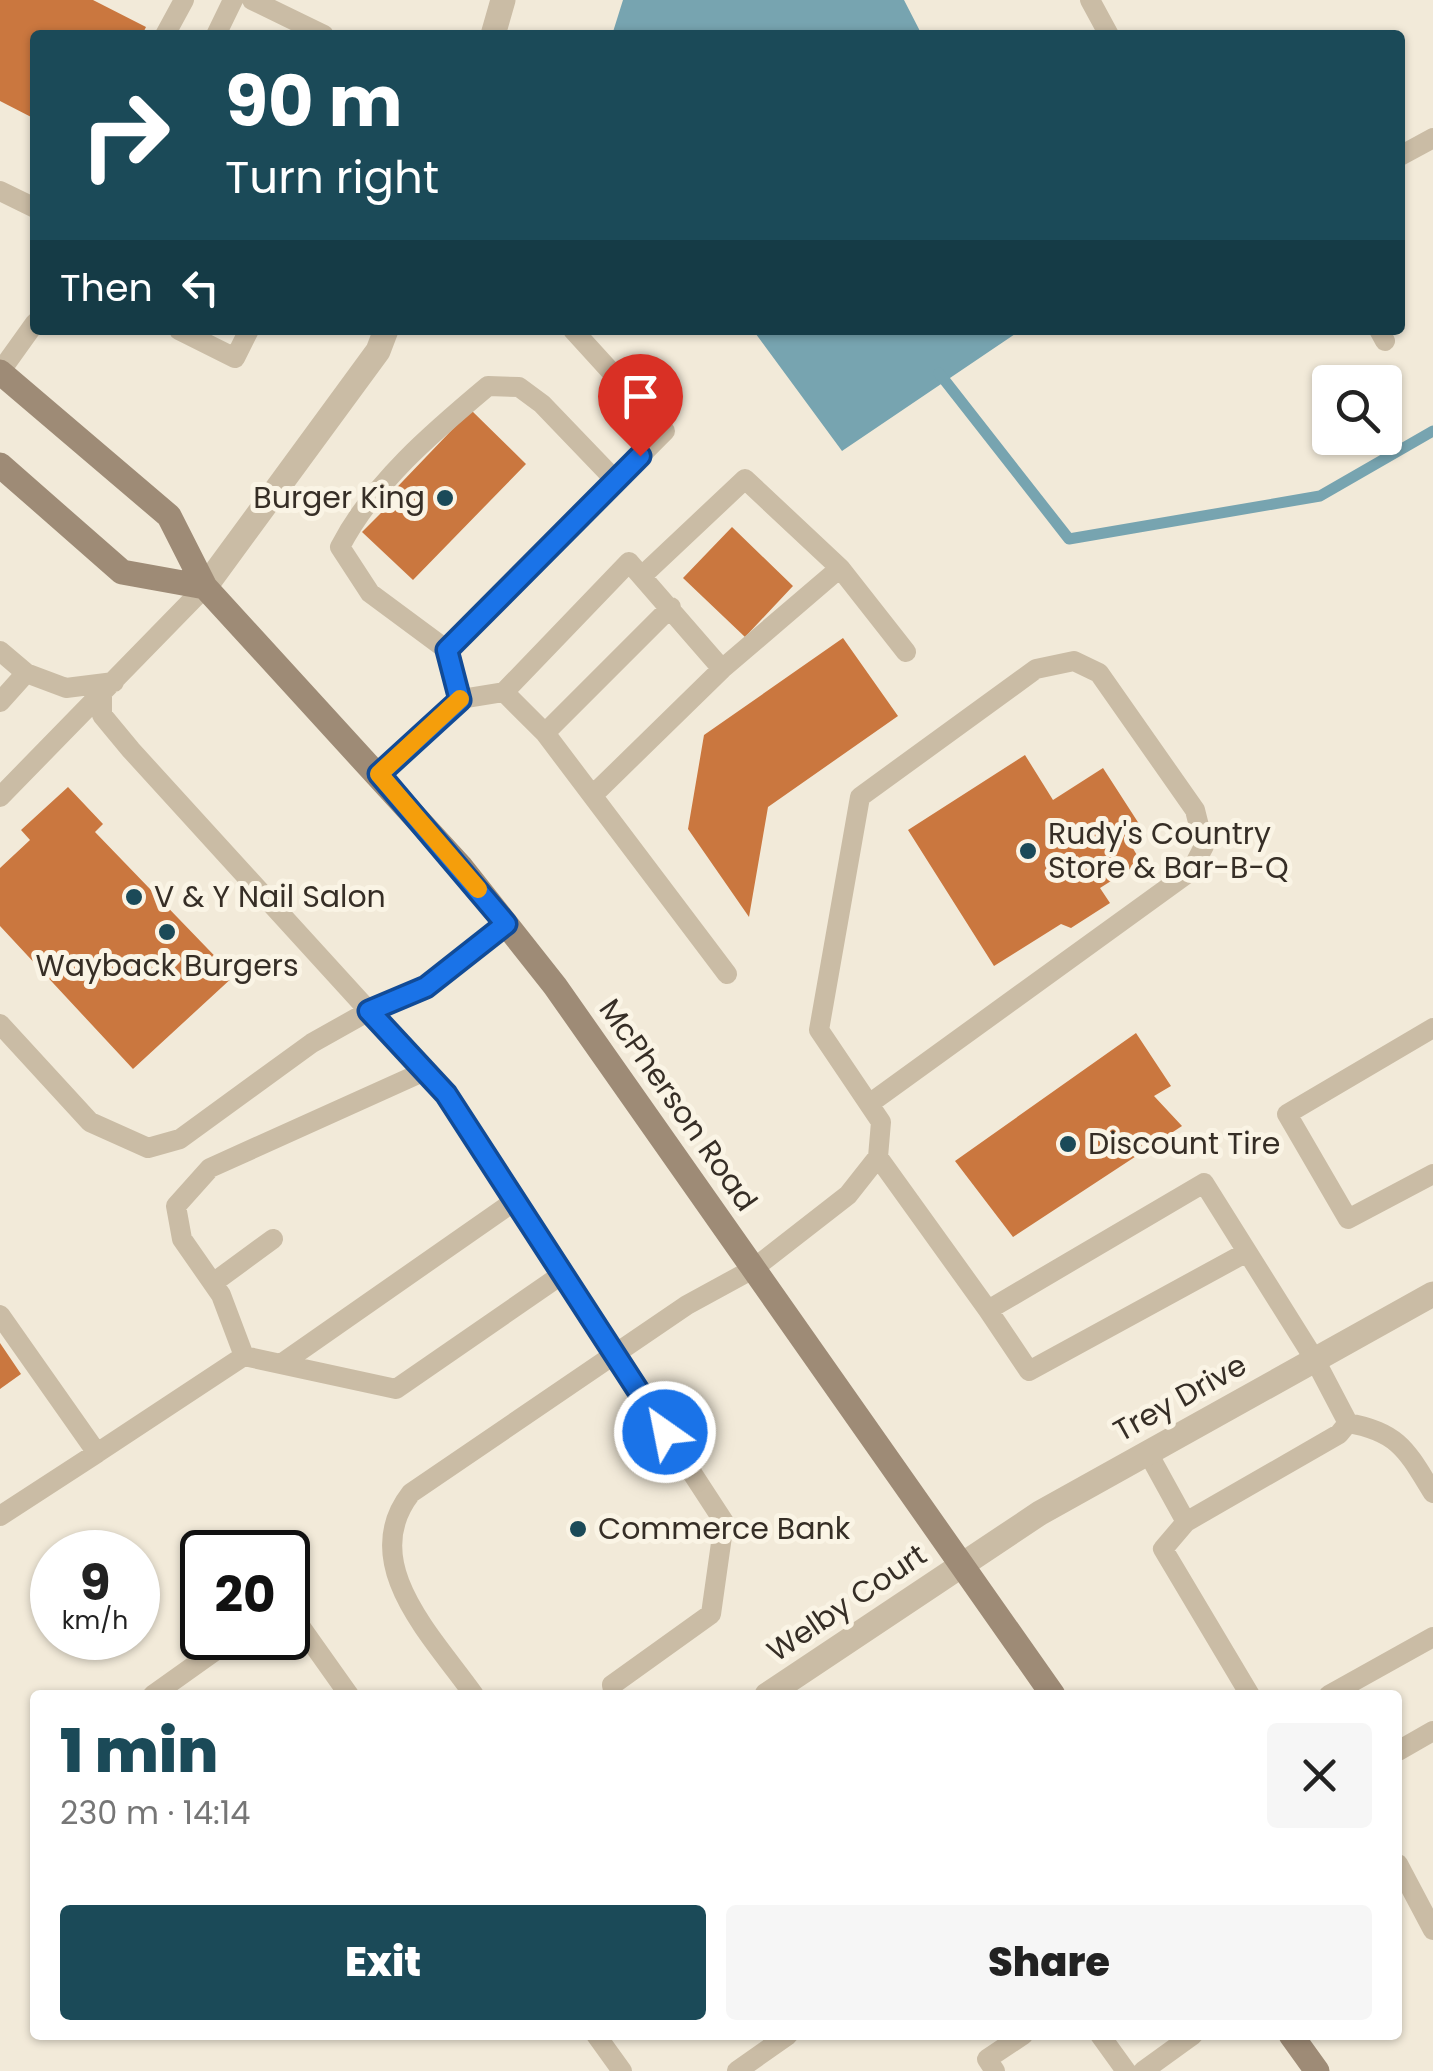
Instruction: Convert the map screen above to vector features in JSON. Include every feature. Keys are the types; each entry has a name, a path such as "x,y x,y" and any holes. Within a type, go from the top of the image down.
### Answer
{"main road":[{"name":"McPherson Road","path":"0,372 170,516 205,588 379,774 506,924 555,986 1049,1690"},
{"path":"0,465 122,572 205,588"},
{"path":"1295,2040 1317,2071"}],"street":[{"path":"494,30 503,0"},
{"path":"205,588 378,351 384,335"},
{"name":"Trey Drive","path":"962,1566 1040,1513 1433,1294"},
{"name":"Welby Court","path":"776,1690 962,1566"}],"lane":[{"path":"169,30 184,0"},
{"path":"218,30 233,0"},
{"path":"252,0 314,30"},
{"path":"1090,0 1106,30"},
{"path":"1405,153 1433,138"},
{"path":"0,191 30,206"},
{"path":"0,372 30,330"},
{"path":"189,335 235,358 246,335"},
{"path":"447,650 665,432 578,335"},
{"path":"460,700 447,650 370,594 340,547 357,515 438,428 488,386 519,387 542,404 615,480"},
{"path":"642,576 745,479 840,568 906,652"},
{"path":"379,774 460,700 504,692 629,562 722,669"},
{"path":"593,795 722,669 840,568"},
{"path":"0,797 205,588"},
{"path":"545,733 671,607"},
{"path":"0,651 26,672 66,688 108,688"},
{"path":"471,1690 393,1574 391,1540 396,1512 411,1493 614,1354 754,1268 848,1195 878,1157 881,1122 819,1030 860,797 1036,668 1074,661 1099,673 1195,810 1204,846 1191,872 870,1104"},
{"path":"0,702 26,672"},
{"path":"108,688 102,715 424,1072 446,1112 516,1200 724,1522 711,1614 612,1685 613,1690"},
{"path":"504,692 545,733 727,974"},
{"path":"0,1024 90,1122 148,1148 180,1139 312,1043 369,1011 426,987 506,924"},
{"path":"1433,1028 1287,1114 1348,1219 1433,1174"},
{"path":"244,1356 213,1284 182,1240 176,1206 210,1168 424,1072"},
{"path":"878,1157 1030,1370 1247,1252"},
{"path":"988,1310 1204,1183 1315,1360 1348,1423"},
{"path":"282,1364 516,1200"},
{"path":"213,1284 273,1239"},
{"path":"0,1516 244,1356 396,1390 564,1273"},
{"path":"0,1315 97,1452"},
{"path":"1348,1423 1377,1428 1402,1444 1433,1493"},
{"path":"1247,1690 1163,1549 1186,1522 1339,1434 1348,1423"},
{"path":"1148,1453 1186,1522"},
{"path":"1338,1690 1433,1637"},
{"path":"310,1641 345,1690"},
{"path":"159,1690 202,1660"},
{"path":"1402,1749 1433,1731"},
{"path":"1404,1893 1433,1930"},
{"path":"600,2040 622,2071"},
{"path":"737,2071 781,2040"},
{"path":"984,2067 1017,2040"},
{"path":"1104,2040 1126,2071"},
{"path":"1143,2071 1186,2040"}],"water":[{"path":"623,0 904,0 919,30 614,30"},
{"path":"757,335 1014,335 842,451"}],"building":[{"path":"0,0 93,0 146,27 30,30 30,116 0,101"},
{"path":"471,410 526,464 413,580 362,532 385,509 380,505"},
{"path":"732,527 793,586 745,637 683,578"},
{"path":"843,638 898,716 768,807 749,917 688,829 704,735"},
{"name":"Rudy's Country Store & Bar-B-Q","path":"1025,755 1053,800 1103,768 1143,830 1128,840 1141,862 1100,888 1110,903 1071,928 1061,924 994,966 908,830"},
{"path":"68,787 103,824 95,832 234,976 133,1069 0,926 0,868 30,840 21,830"},
{"name":"Discount Tire","path":"1136,1033 1171,1086 1154,1096 1182,1126 1013,1237 955,1161"},
{"path":"0,1343 21,1374 0,1389"}],"waterway":[{"path":"939,373 1069,539 1320,496 1433,431"}],"slow traffic":[{"path":"460,699 379,774 478,889"}],"place":[{"name":"Burger King","path":"445,498"},
{"name":"Rudy's Country Store & Bar-B-Q","path":"1028,851"},
{"name":"V & Y Nail Salon","path":"134,897"},
{"name":"Wayback Burgers","path":"167,932"},
{"name":"Discount Tire","path":"1068,1144"},
{"name":"Commerce Bank","path":"578,1529"}],"route":[{"path":"640,456 447,650 460,700 379,774 506,924 426,987 369,1011 446,1094 665,1432"}]}
